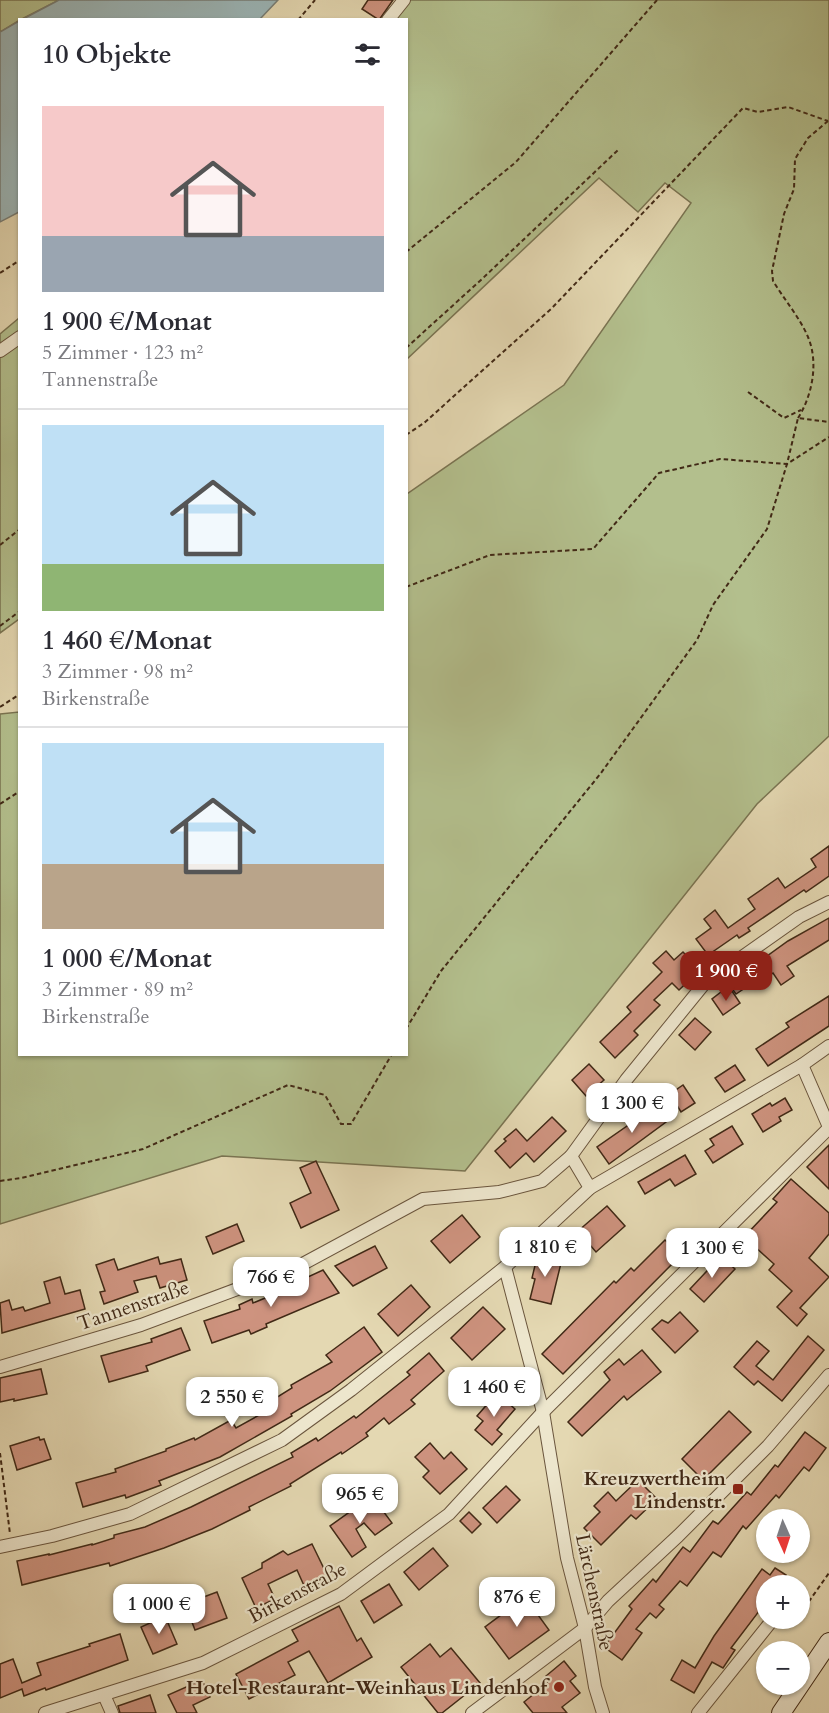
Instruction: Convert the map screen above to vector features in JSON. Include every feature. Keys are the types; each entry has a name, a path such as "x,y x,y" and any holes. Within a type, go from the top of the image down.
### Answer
{"main road":[{"path":"781,1713 829,1642"}],"street":[{"path":"390,18 404,0"},
{"path":"0,351 18,338"},
{"name":"Tannenstraße","path":"0,1367 141,1325 299,1266 423,1199 499,1191 542,1181 572,1156 626,1080 704,984 799,917 829,902"},
{"path":"6,1546 130,1514 282,1440 351,1390 505,1267 590,1188 802,1065 829,1046"},
{"path":"802,1065 829,1127"},
{"name":"Birkenstraße","path":"45,1713 203,1663 341,1594 449,1514 543,1412 829,1127"},
{"path":"572,1156 590,1188"},
{"name":"Lärchenstraße","path":"505,1267 543,1412 567,1558 585,1628 595,1687 603,1713"},
{"path":"472,1713 585,1628 609,1601 768,1446 829,1375"},
{"path":"698,1713 765,1629"},
{"path":"104,1695 112,1713"}],"path":[{"path":"300,18 315,0"},
{"path":"408,250 516,162 657,0"},
{"path":"408,434 424,423 552,308 742,108 758,112 788,107 829,121"},
{"path":"408,1026 441,971 601,774 696,640 713,605 767,529 798,418 811,385 813,360 808,338 773,282 772,271 784,214 794,189 795,159 808,138 829,121"},
{"path":"408,346 618,150"},
{"path":"0,273 18,261"},
{"path":"748,392 784,418 803,410"},
{"path":"798,418 829,422"},
{"path":"408,586 490,555 593,549 659,473 720,459 787,464 829,437"},
{"path":"0,544 18,530"},
{"path":"0,626 18,612"},
{"path":"0,706 18,695"},
{"path":"0,804 18,792"},
{"path":"0,1181 143,1149 288,1085 325,1095 341,1124 351,1124 391,1056"},
{"path":"0,1453 6,1546"},
{"path":"810,1600 829,1573"}],"green space":[{"path":"0,0 59,0 24,18 18,18 18,21 0,32"},
{"path":"400,0 829,0 829,736 757,804 465,1171 222,1156 0,1224 0,714 18,712 18,1056 408,1056 408,493 564,385 691,203 665,183 638,212 599,178 408,358 408,18 377,18"},
{"path":"18,319 18,620 0,633 0,334"}],"water":[{"path":"59,0 278,0 261,18 25,18"},
{"path":"18,22 18,213 0,222 0,32"}],"building":[{"path":"368,0 393,0 380,18 376,18 362,9"},
{"path":"829,846 829,876 748,928 750,931 739,938 737,935 708,955 696,939 711,928 704,919 715,910 728,928 755,909 748,899 778,878 785,888 816,867 811,859"},
{"path":"829,918 829,940 787,966 794,976 781,985 773,973 759,983 757,980 736,994 730,986 788,941"},
{"path":"666,951 674,960 683,952 700,970 679,990 672,983 654,1000 660,1005 634,1031 638,1035 615,1058 600,1042 631,1012 627,1007 662,972 653,963"},
{"path":"732,991 740,1003 723,1015 712,999 721,992 726,997"},
{"path":"829,996 829,1026 768,1066 756,1049 789,1027 786,1023"},
{"path":"695,1018 711,1032 695,1050 679,1035"},
{"path":"589,1064 604,1080 586,1096 572,1080"},
{"path":"735,1065 745,1080 725,1092 715,1078"},
{"path":"683,1085 695,1103 681,1112 670,1094"},
{"path":"785,1098 792,1110 779,1117 781,1121 763,1132 752,1114 770,1103 772,1106"},
{"path":"655,1103 666,1122 609,1164 597,1147 637,1119 636,1117"},
{"path":"552,1117 566,1131 534,1162 526,1153 510,1168 495,1151 516,1129 527,1141"},
{"path":"732,1126 743,1144 713,1163 705,1151 714,1145 710,1139"},
{"path":"829,1145 829,1189 807,1167"},
{"path":"685,1155 696,1174 675,1186 670,1179 645,1194 638,1182"},
{"path":"316,1161 339,1210 301,1228 290,1203 311,1193 300,1168"},
{"path":"791,1179 829,1213 829,1234 809,1258 829,1277 800,1308 807,1314 797,1326 777,1307 792,1291 769,1270 774,1264 744,1237 777,1202 773,1199"},
{"path":"607,1206 625,1226 596,1252 578,1231"},
{"path":"462,1215 480,1237 450,1263 431,1241"},
{"path":"237,1224 244,1241 213,1254 206,1237"},
{"path":"665,1240 681,1255 563,1374 542,1354 614,1281 616,1283 631,1268 634,1271"},
{"path":"375,1246 387,1268 353,1286 335,1266"},
{"path":"538,1253 562,1259 551,1304 530,1299"},
{"path":"721,1256 735,1269 704,1302 690,1289"},
{"path":"158,1257 160,1264 181,1259 187,1280 160,1288 156,1276 134,1281 138,1292 104,1304 100,1292 105,1291 96,1265 114,1259 118,1270"},
{"path":"323,1270 339,1293 266,1324 267,1327 251,1334 249,1330 212,1343 204,1321 240,1309 239,1305 252,1299 253,1303 287,1289 286,1287"},
{"path":"60,1277 65,1294 80,1290 85,1309 2,1333 0,1303 9,1300 12,1310 23,1307 25,1311 50,1303 44,1282"},
{"path":"411,1285 430,1307 398,1336 378,1314"},
{"path":"483,1307 505,1329 472,1360 451,1338"},
{"path":"680,1312 698,1331 675,1353 652,1329 662,1320 668,1323"},
{"path":"364,1327 382,1352 330,1391 291,1414 292,1416 220,1457 159,1481 161,1485 126,1498 125,1495 83,1507 76,1483 116,1472 115,1469 166,1451 166,1449 194,1438 195,1440 231,1420 236,1428 261,1414 258,1409 292,1388 291,1385 332,1362 326,1355"},
{"path":"181,1328 190,1350 146,1366 148,1371 109,1382 101,1356 152,1342 151,1339"},
{"path":"808,1336 824,1350 782,1401 758,1381 754,1385 734,1367 757,1341 769,1351 756,1366 773,1380"},
{"path":"642,1350 661,1372 627,1400 624,1396 582,1436 568,1422 610,1380 604,1372 619,1359 624,1365"},
{"path":"429,1353 444,1371 411,1400 415,1404 389,1424 384,1418 366,1433 368,1436 342,1454 341,1452 290,1484 291,1486 249,1507 250,1510 212,1529 110,1566 109,1563 22,1585 17,1561 92,1545 114,1538 114,1535 145,1527 293,1457 291,1453 316,1438 318,1441 354,1416 356,1418 410,1375 407,1372"},
{"path":"41,1369 47,1394 0,1402 0,1378"},
{"path":"497,1393 515,1409 497,1430 502,1434 492,1445 475,1430 483,1421 477,1416"},
{"path":"729,1411 751,1432 703,1480 682,1459"},
{"path":"805,1432 826,1448 809,1471 804,1467 779,1498 776,1495 764,1509 756,1509 756,1518 746,1529 743,1526 721,1557 713,1552 687,1586 680,1581 659,1605 664,1609 656,1618 650,1613 636,1629 642,1633 622,1660 604,1647 632,1609 629,1606 653,1579 656,1582 683,1547 690,1552 713,1521 718,1524 747,1492 751,1495 775,1465 778,1467"},
{"path":"39,1437 40,1440 44,1439 51,1459 17,1470 10,1446"},
{"path":"430,1443 444,1459 451,1452 467,1469 440,1494 423,1477 429,1471 415,1457"},
{"path":"638,1480 657,1499 636,1519 631,1515 601,1545 584,1528 600,1512 594,1506 608,1492 616,1501"},
{"path":"506,1486 520,1500 497,1523 483,1508"},
{"path":"372,1496 392,1523 375,1535 364,1523 356,1529 366,1547 352,1557 330,1526"},
{"path":"469,1512 481,1524 472,1533 460,1521"},
{"path":"312,1544 329,1579 306,1590 297,1570 268,1584 275,1599 256,1608 242,1578 262,1568 262,1563 283,1551 288,1555"},
{"path":"433,1548 448,1566 419,1590 404,1572"},
{"path":"775,1568 786,1575 770,1575"},
{"path":"762,1569 770,1575 758,1575"},
{"path":"756,1577 756,1615 731,1648 735,1650 723,1668 712,1662 694,1693 671,1680 682,1660 695,1668 714,1636"},
{"path":"389,1584 402,1605 374,1623 361,1601"},
{"path":"217,1592 227,1618 195,1630 185,1604"},
{"path":"525,1597 549,1630 509,1659 485,1627"},
{"path":"339,1606 357,1641 361,1638 372,1657 328,1683 309,1651 288,1662 295,1675 249,1699 236,1674 298,1641 292,1630"},
{"path":"165,1616 177,1644 153,1654 141,1627"},
{"path":"120,1634 128,1660 46,1690 45,1688 24,1696 22,1689 0,1698 0,1664 13,1659 22,1683 41,1675 37,1663"},
{"path":"430,1644 440,1657 451,1648 480,1683 442,1713 438,1713 401,1667"},
{"name":"Hotel-Restaurant-Weinhaus Lindenhof","path":"564,1661 576,1676 570,1681 580,1693 562,1707 567,1713 533,1713 524,1702 550,1681 546,1676"},
{"path":"202,1680 210,1697 193,1705 197,1713 177,1713 168,1695"},
{"path":"150,1695 156,1713 120,1713 118,1706"}],"place":[{"name":"Kreuzwertheim Lindenstr.","path":"738,1489"},
{"name":"Hotel-Restaurant-Weinhaus Lindenhof","path":"559,1687"}]}
